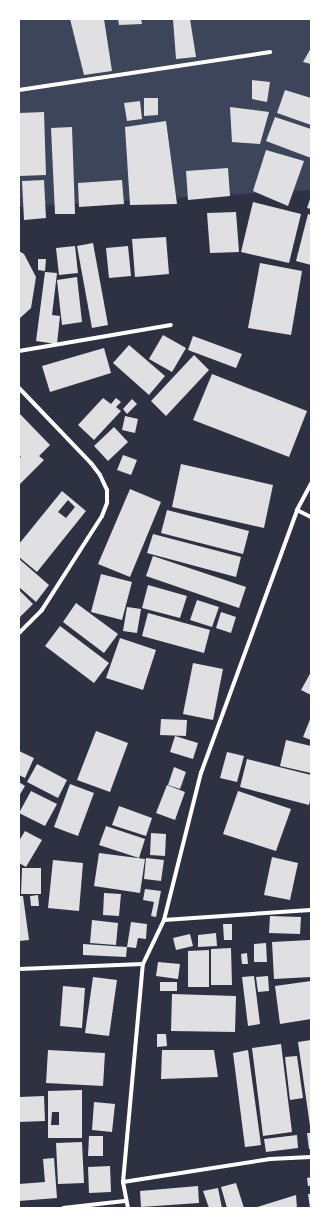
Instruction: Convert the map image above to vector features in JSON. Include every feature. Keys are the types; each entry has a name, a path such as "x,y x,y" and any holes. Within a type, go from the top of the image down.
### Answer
{"street":[{"path":"19,90 270,52"},
{"path":"19,351 171,326"},
{"path":"19,388 91,463 100,475 107,490 107,503 102,516 42,610 19,633"},
{"path":"128,1208 125,1201 123,1182 143,964 164,920 201,773 297,510 311,484"},
{"path":"297,510 311,517"},
{"path":"164,920 311,910"},
{"path":"19,969 143,964"},
{"path":"123,1182 270,1159 311,1157"},
{"path":"63,1208 125,1201"}],"shaded area":[{"path":"19,19 311,19 311,190 19,207"}],"building":[{"path":"70,19 104,19 112,71 84,75"},
{"path":"118,19 141,19 142,24 119,25"},
{"path":"173,19 190,19 196,57 176,59"},
{"path":"311,48 311,64 303,62"},
{"path":"252,80 270,82 267,102 252,99"},
{"path":"285,90 311,98 311,125 277,113"},
{"path":"144,98 158,98 158,115 144,116"},
{"path":"140,101 142,119 127,121 124,103"},
{"path":"230,107 269,112 260,144 232,142"},
{"path":"44,112 46,175 19,176 19,113"},
{"path":"275,117 311,129 311,158 266,141"},
{"path":"166,121 177,204 130,205 125,127"},
{"path":"72,127 75,214 55,214 51,128"},
{"path":"266,150 304,161 288,206 253,191"},
{"path":"228,168 230,196 188,200 186,171"},
{"path":"44,180 46,218 24,220 22,181"},
{"path":"122,180 124,204 79,207 78,183"},
{"path":"311,196 311,209 307,208"},
{"path":"253,202 301,214 289,263 241,252"},
{"path":"236,212 239,252 210,253 207,213"},
{"path":"308,214 311,215 311,265 296,261"},
{"path":"166,237 169,274 135,277 132,239"},
{"path":"93,243 108,325 92,328 77,246"},
{"path":"75,246 78,273 59,275 56,248"},
{"path":"128,246 131,276 109,278 106,248"},
{"path":"19,251 24,254 36,277 31,308 19,319"},
{"path":"38,259 46,259 45,271 38,270"},
{"path":"260,263 302,271 291,335 248,328"},
{"path":"45,272 57,273 52,315 60,316 57,344 36,341"},
{"path":"77,277 82,322 62,325 57,280"},
{"path":"163,335 186,348 172,372 149,359"},
{"path":"193,336 242,354 236,368 188,350"},
{"path":"129,345 165,376 149,395 113,363"},
{"path":"104,348 111,373 50,392 42,366"},
{"path":"194,355 209,370 166,416 151,401"},
{"path":"212,374 307,411 289,457 193,420"},
{"path":"103,398 111,404 116,398 121,402 116,407 121,411 94,440 78,425"},
{"path":"132,399 137,404 127,414 123,409"},
{"path":"19,413 50,445 39,456 44,460 20,484 19,459 21,457 19,455"},
{"path":"125,416 138,419 135,433 122,430"},
{"path":"114,427 128,442 108,461 94,446"},
{"path":"123,455 137,460 131,475 117,470"},
{"path":"181,464 273,485 264,528 172,507"},
{"path":"130,489 161,502 130,577 98,564"},
{"path":"62,491 86,511 37,572 19,557 19,544","holes":["68,500 75,507 66,518 58,512"]},
{"path":"167,510 249,531 243,554 161,533"},
{"path":"153,534 241,557 236,577 147,553"},
{"path":"153,556 246,587 239,608 146,576"},
{"path":"19,559 49,585 36,602 19,587"},
{"path":"101,574 132,582 122,620 91,612"},
{"path":"148,585 187,596 180,618 142,608"},
{"path":"19,590 33,604 19,618"},
{"path":"197,600 219,607 212,627 190,620"},
{"path":"76,603 118,634 104,653 63,622"},
{"path":"127,607 141,609 137,633 123,631"},
{"path":"221,612 236,617 231,633 216,628"},
{"path":"148,613 210,630 204,653 142,636"},
{"path":"60,626 109,663 94,683 45,646"},
{"path":"120,638 156,650 143,690 106,678"},
{"path":"193,663 223,669 213,720 183,714"},
{"path":"311,672 311,695 301,690"},
{"path":"311,717 311,740 303,737"},
{"path":"161,719 187,720 186,736 160,735"},
{"path":"96,731 128,743 110,792 77,780"},
{"path":"175,736 198,743 193,759 170,752"},
{"path":"286,740 311,746 311,773 280,766"},
{"path":"19,751 34,758 25,778 19,775"},
{"path":"227,752 244,756 237,782 220,778"},
{"path":"247,759 311,775 311,796 309,805 240,787"},
{"path":"37,764 67,780 58,798 27,782"},
{"path":"174,767 186,772 180,789 168,785"},
{"path":"19,782 25,786 19,796"},
{"path":"70,784 94,793 78,836 54,827"},
{"path":"167,785 185,792 175,820 156,813"},
{"path":"31,791 57,804 45,826 19,813"},
{"path":"238,791 291,809 276,851 223,834"},
{"path":"119,806 152,818 146,836 112,825"},
{"path":"106,826 145,839 139,858 99,845"},
{"path":"25,831 42,840 26,867 19,863 19,841"},
{"path":"151,833 166,834 165,856 150,855"},
{"path":"99,853 145,859 140,893 94,886"},
{"path":"272,857 298,863 290,900 264,895"},
{"path":"146,858 164,860 161,881 144,879"},
{"path":"53,860 83,863 79,911 48,908"},
{"path":"22,868 41,868 41,894 21,894"},
{"path":"145,889 161,891 156,917 151,916 154,902 143,900"},
{"path":"104,893 121,894 119,916 103,915"},
{"path":"38,895 39,906 31,906 30,896"},
{"path":"19,896 23,896 29,940 19,941"},
{"path":"270,916 301,917 300,934 269,933"},
{"path":"92,920 118,923 116,945 90,943"},
{"path":"131,922 147,924 146,939 138,938 136,948 127,947"},
{"path":"223,924 232,924 232,940 224,940"},
{"path":"216,933 217,946 198,947 198,935"},
{"path":"190,934 193,946 176,950 173,938"},
{"path":"310,940 311,977 274,979 272,942"},
{"path":"266,943 267,962 254,962 254,944"},
{"path":"83,944 127,947 126,957 83,955"},
{"path":"231,948 232,985 211,985 211,949"},
{"path":"209,950 209,987 188,987 188,951"},
{"path":"247,953 248,964 242,964 241,954"},
{"path":"158,962 180,964 178,979 156,976"},
{"path":"254,976 260,1024 248,1026 242,977"},
{"path":"268,976 269,991 258,992 256,977"},
{"path":"93,977 117,980 109,1036 85,1033"},
{"path":"311,981 311,1019 280,1024 275,986"},
{"path":"160,982 177,982 177,991 160,991"},
{"path":"63,986 85,988 82,1028 60,1026"},
{"path":"172,994 236,996 235,1032 171,1031"},
{"path":"157,1034 166,1034 167,1046 157,1047"},
{"path":"311,1040 311,1126 310,1126 298,1042"},
{"path":"281,1044 292,1132 263,1136 252,1048"},
{"path":"48,1050 105,1053 103,1086 46,1083"},
{"path":"162,1050 214,1050 218,1077 161,1079"},
{"path":"248,1050 261,1145 245,1147 233,1053"},
{"path":"297,1056 303,1098 290,1100 285,1057"},
{"path":"82,1090 82,1138 48,1138 48,1091","holes":["52,1112 59,1112 59,1125 51,1125"]},
{"path":"44,1096 45,1121 19,1122 19,1097"},
{"path":"94,1102 115,1104 112,1132 92,1130"},
{"path":"307,1133 311,1133 311,1149 309,1149"},
{"path":"297,1135 298,1148 266,1152 264,1139"},
{"path":"89,1136 103,1136 103,1156 88,1156"},
{"path":"82,1142 84,1183 58,1184 56,1143"},
{"path":"54,1158 57,1198 19,1201 19,1184 45,1182 43,1159"},
{"path":"110,1166 111,1192 89,1193 88,1167"},
{"path":"311,1177 311,1186 308,1186 307,1178"},
{"path":"236,1183 244,1208 227,1208 221,1187"},
{"path":"198,1186 199,1203 141,1207 140,1191"},
{"path":"218,1188 222,1208 209,1208 203,1191"},
{"path":"308,1194 311,1194 311,1208 310,1208"},
{"path":"296,1195 297,1208 254,1208"}]}
